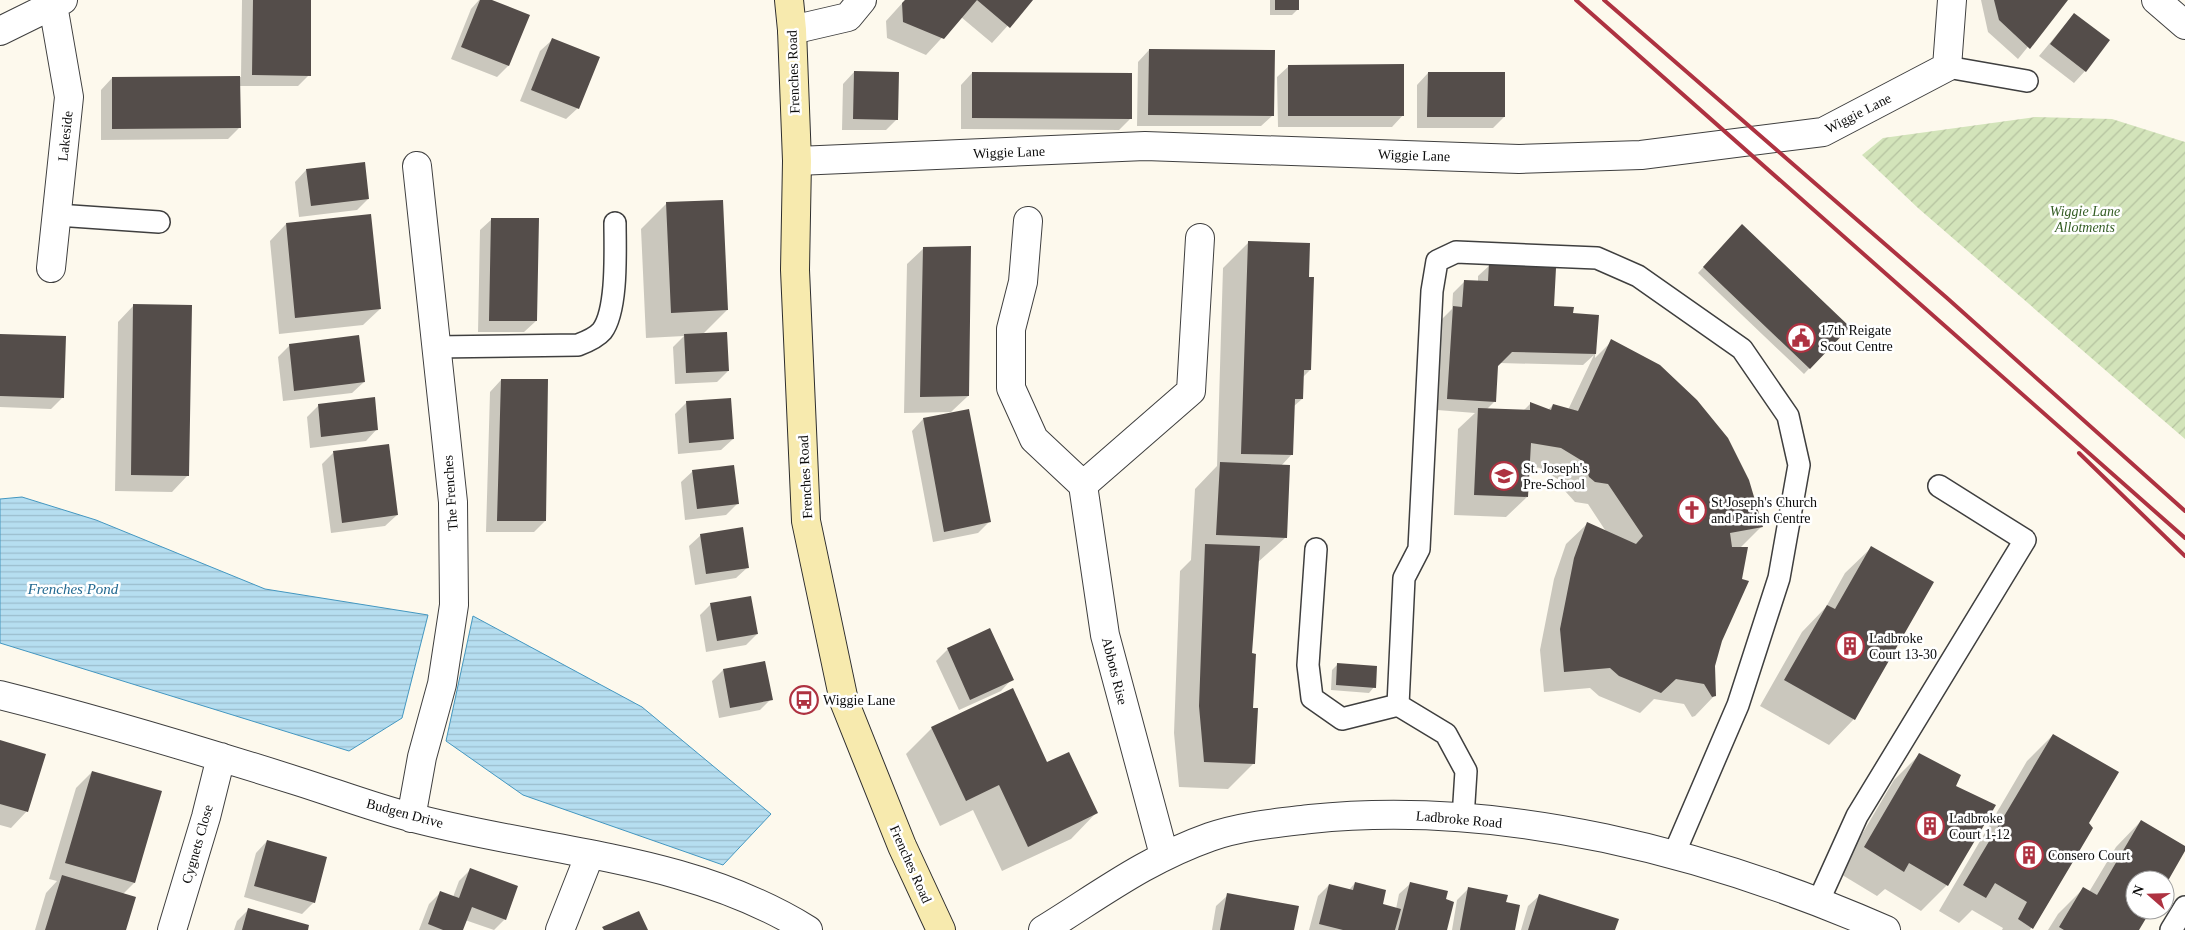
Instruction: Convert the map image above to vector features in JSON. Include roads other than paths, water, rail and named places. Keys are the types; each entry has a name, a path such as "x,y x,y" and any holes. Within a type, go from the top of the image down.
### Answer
{"street":[{"name":"Frenches Road","path":"789,0 792,30 797,161 794,270 806,521 844,701 902,846 941,930"},
{"path":"1947,67 1952,0"},
{"path":"2156,0 2185,25"},
{"path":"0,31 58,3"},
{"name":"Lakeside","path":"51,268 69,97 58,3"},
{"path":"792,30 855,8"},
{"name":"Wiggie Lane","path":"797,161 1145,146 1520,159 1641,155 1822,132 1947,67"},
{"name":"The Frenches","path":"411,818 422,757 442,684 454,606 453,502 417,166"},
{"path":"1028,221 1023,282 1011,329 1011,388 1034,439 1083,485 1191,391 1200,238"},
{"name":"Abbots Rise","path":"1083,485 1105,635 1164,854"},
{"name":"Budgen Drive","path":"0,695 89,717 411,818 590,854 713,884 788,918 808,930"},
{"name":"Cygnets Close","path":"172,930 206,817 221,758"},
{"name":"Ladbroke Road","path":"1043,930 1127,875 1164,854 1212,836 1258,825 1330,817 1394,814 1463,818 1573,832 1674,854 1819,900 1886,930"},
{"path":"560,930 590,854"}],"lane":[{"path":"1947,67 2027,81"},
{"path":"57,216 159,222"},
{"path":"435,346 578,345 589,341 602,331 610,312 615,271 615,223"},
{"path":"1398,705 1404,578 1419,549 1432,291 1437,261 1456,252 1597,258 1638,276 1742,349 1788,416 1799,465 1779,578 1738,705 1674,854"},
{"path":"1819,900 1858,816 2025,540 1939,486"},
{"path":"1316,549 1308,664 1312,698 1342,719 1398,705 1446,734 1466,771 1463,818"},
{"path":"2171,930 2185,908"}],"water":[{"name":"Frenches Pond","path":"22,497 96,520 265,589 428,615 402,718 349,751 0,643 0,499"},
{"path":"473,616 642,707 771,814 723,865 523,795 446,741"}],"railway":[{"path":"1576,0 2185,538"},
{"path":"1604,0 1947,298 2185,511"},
{"path":"2079,453 2185,556"}],"place":[{"name":"17th Reigate Scout Centre","path":"1801,338"},
{"name":"St. Joseph's Pre-School","path":"1504,476"},
{"name":"St Joseph's Church and Parish Centre","path":"1692,510"},
{"name":"Ladbroke Court 13-30","path":"1850,646"},
{"name":"Wiggie Lane","path":"804,700"},
{"name":"Ladbroke Court 1-12","path":"1930,826"},
{"name":"Consero Court","path":"2029,855"}],"park label":[{"name":"Wiggie Lane Allotments","path":"2085,220"}]}
